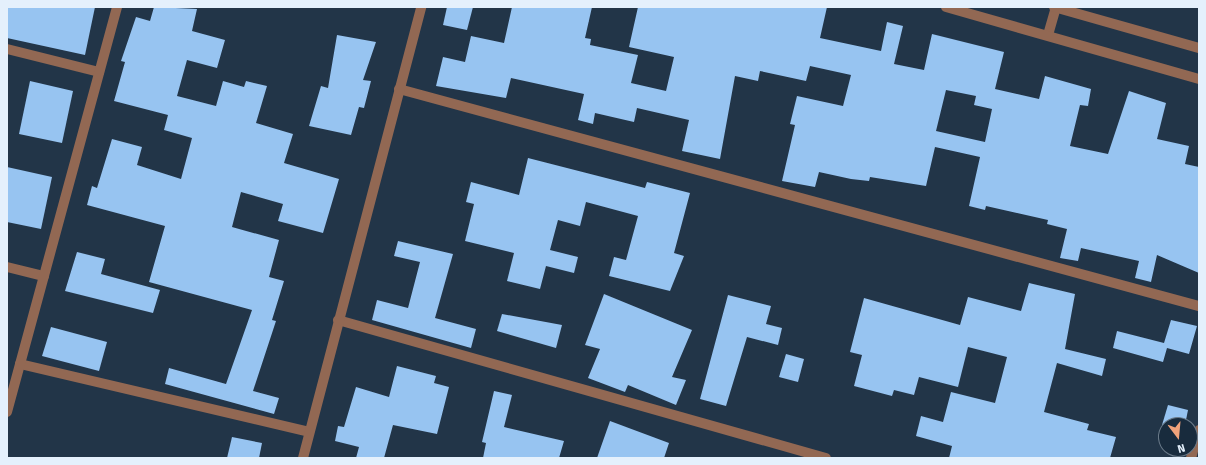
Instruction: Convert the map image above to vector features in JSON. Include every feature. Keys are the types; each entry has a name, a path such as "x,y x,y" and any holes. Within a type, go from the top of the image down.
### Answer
{"street":[{"path":"7,412 117,7"},
{"path":"303,458 421,7"},
{"path":"946,7 1048,35 1199,80"},
{"path":"1048,35 1055,7 1199,48"},
{"path":"7,49 99,72"},
{"path":"399,89 1199,306"},
{"path":"7,267 44,276"},
{"path":"338,320 826,458"},
{"path":"20,364 309,432"},
{"path":"1191,458 1199,430"}],"building":[{"path":"7,7 95,7 85,55 7,38"},
{"path":"154,7 197,9 192,31 225,40 217,68 187,60 177,96 216,106 223,81 244,87 246,81 267,86 256,123 293,134 284,163 339,179 323,233 278,221 283,204 241,192 232,227 279,240 269,277 284,281 272,320 276,321 253,391 279,398 274,414 165,384 169,368 226,384 252,310 149,282 165,226 87,205 92,186 97,188 112,139 142,147 137,165 181,179 192,138 164,130 168,115 114,101 125,62 121,61 136,17 150,21"},
{"path":"447,7 473,7 467,30 443,25"},
{"path":"512,7 592,7 585,38 591,39 590,45 638,55 631,83 666,91 674,57 629,47 638,7 827,7 820,38 881,51 887,22 903,26 894,64 924,70 932,34 1004,52 995,89 1039,99 1045,76 1091,89 1088,106 1080,105 1070,146 1108,154 1129,91 1166,103 1157,139 1189,146 1185,164 1199,167 1199,273 1157,255 1151,282 1135,278 1139,261 1081,248 1078,261 1060,258 1067,229 1047,224 1048,220 986,206 985,210 969,206 980,157 935,147 926,186 870,177 869,181 851,179 819,172 815,187 782,181 795,125 790,124 797,96 843,106 851,75 810,66 806,81 760,71 758,81 735,76 720,159 682,151 689,120 637,108 634,122 595,113 593,124 578,120 584,94 511,78 506,98 436,86 443,57 465,62 471,36 504,43","holes":["946,90 976,96 974,105 992,109 985,142 936,131"]},
{"path":"337,35 376,42 363,80 371,81 364,108 359,107 351,135 309,126 321,86 328,88"},
{"path":"30,81 73,91 62,143 19,134"},
{"path":"528,158 645,188 647,182 690,193 674,253 684,256 670,291 609,276 614,257 626,260 638,216 586,202 580,226 558,220 550,250 578,257 574,273 546,266 540,289 507,281 514,253 465,241 474,204 466,202 471,182 519,195"},
{"path":"7,167 52,177 41,229 7,222"},
{"path":"398,241 453,254 435,318 476,329 471,348 372,320 377,300 408,308 420,262 394,256"},
{"path":"77,252 105,259 101,274 160,290 153,313 65,291"},
{"path":"1029,283 1075,294 1065,349 1106,359 1102,376 1057,363 1044,412 1089,424 1087,430 1116,437 1110,458 949,458 952,446 916,436 921,416 943,422 951,392 995,403 1007,357 968,347 958,387 919,377 914,395 894,390 892,396 854,386 862,355 850,352 864,298 960,325 968,297 1021,311"},
{"path":"604,294 692,330 672,377 686,380 676,405 628,385 625,392 588,378 600,349 585,345"},
{"path":"728,295 771,306 766,324 782,328 778,345 747,337 726,406 700,399"},
{"path":"502,314 562,325 556,348 497,331"},
{"path":"1171,320 1197,326 1189,354 1167,348 1163,362 1113,348 1117,331 1164,343"},
{"path":"51,327 107,342 99,371 42,356"},
{"path":"786,354 804,359 798,382 779,377"},
{"path":"397,366 436,376 434,383 449,387 437,434 393,425 384,458 356,458 359,447 335,441 338,426 344,427 356,387 389,397"},
{"path":"494,391 512,395 504,427 564,441 559,458 483,458 486,443 482,442"},
{"path":"1168,405 1188,410 1187,417 1164,417"},
{"path":"610,421 669,443 664,458 597,458"},
{"path":"232,437 262,443 259,458 227,458"}]}
